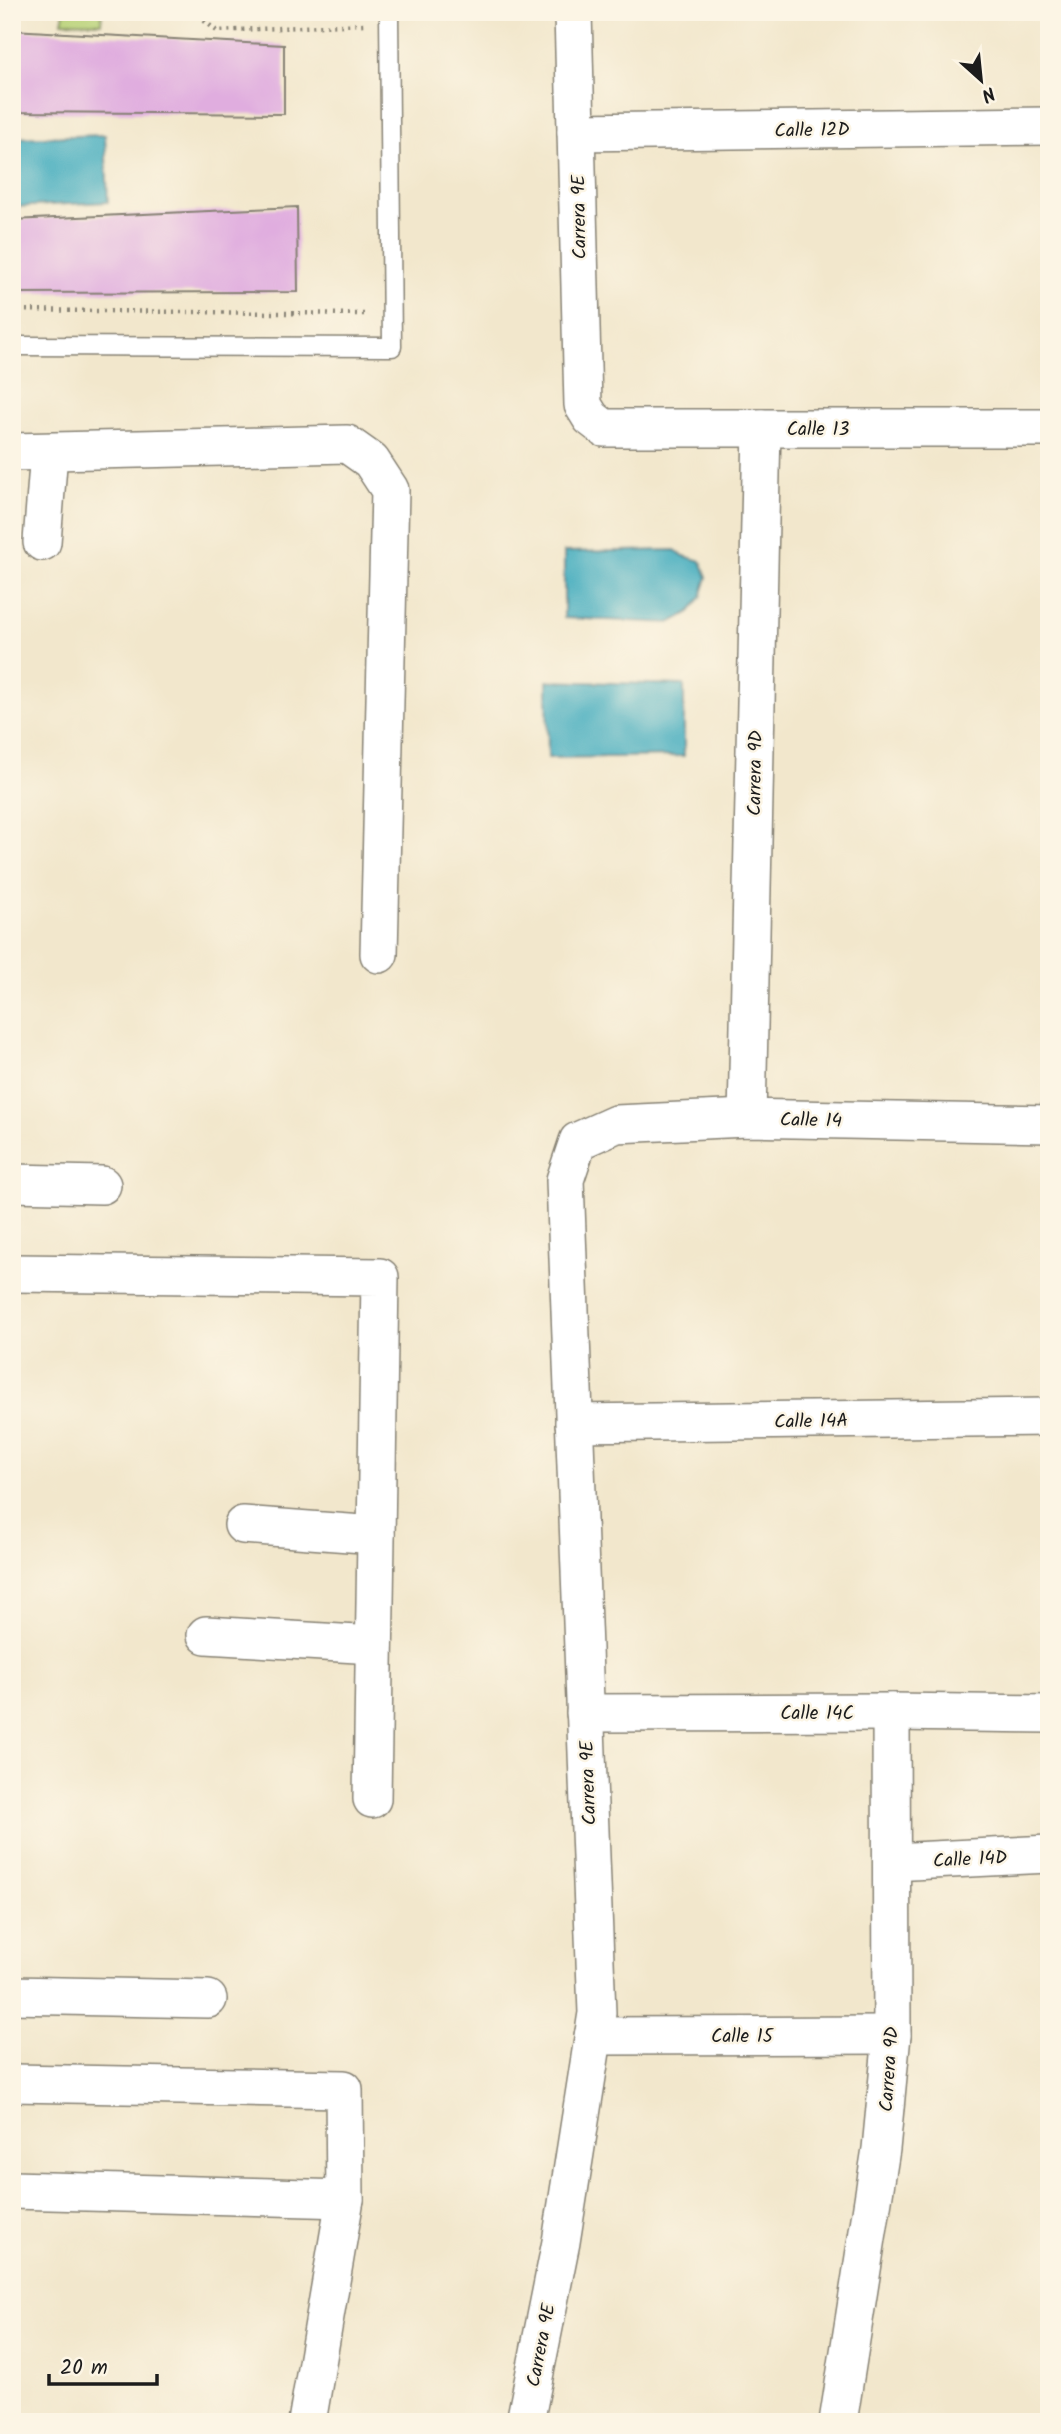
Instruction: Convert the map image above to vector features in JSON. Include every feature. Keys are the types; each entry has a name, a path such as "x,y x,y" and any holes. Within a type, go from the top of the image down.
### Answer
{"street":[{"name":"Carrera 9E","path":"573,12 583,405 592,418"},
{"name":"Calle 12D","path":"576,132 1049,126"},
{"name":"Calle 13","path":"592,418 604,428 1049,428"},
{"name":"Carrera 9D","path":"747,1118 762,428"},
{"path":"12,452 347,444 371,461 390,490 379,954"},
{"path":"42,542 49,452"},
{"name":"Calle 14","path":"578,1141 616,1124 747,1118 1049,1124"},
{"name":"Carrera 9E","path":"525,2422 561,2242 597,2013 565,1180 578,1141"},
{"path":"12,1183 102,1185"},
{"path":"12,1273 380,1277 372,1799"},
{"name":"Calle 14A","path":"574,1423 1049,1417"},
{"path":"243,1525 376,1535"},
{"path":"206,1635 374,1645"},
{"name":"Carrera 9D","path":"838,2422 881,2149 892,2035 891,1712"},
{"name":"Calle 14C","path":"584,1713 1049,1714"},
{"name":"Calle 14D","path":"892,1862 1049,1854"},
{"path":"12,1995 208,1999"},
{"name":"Calle 15","path":"593,2036 892,2035"},
{"path":"12,2083 344,2090 345,2199 307,2422"},
{"path":"12,2190 345,2199"}],"lane":[{"path":"12,346 392,346 389,12"}],"path":[{"path":"193,12 217,31 368,24"},
{"path":"12,310 365,314 365,300"}],"green space":[{"path":"64,12 102,12 101,23 62,22"}],"water":[{"path":"105,135 108,202 12,207 12,138"},
{"path":"675,550 701,561 707,577 701,597 690,612 670,623 564,618 564,552"},
{"path":"547,681 684,685 684,756 548,758"}],"building":[{"path":"12,30 284,45 284,114 12,112"},
{"path":"297,207 298,292 12,293 12,220"}]}
